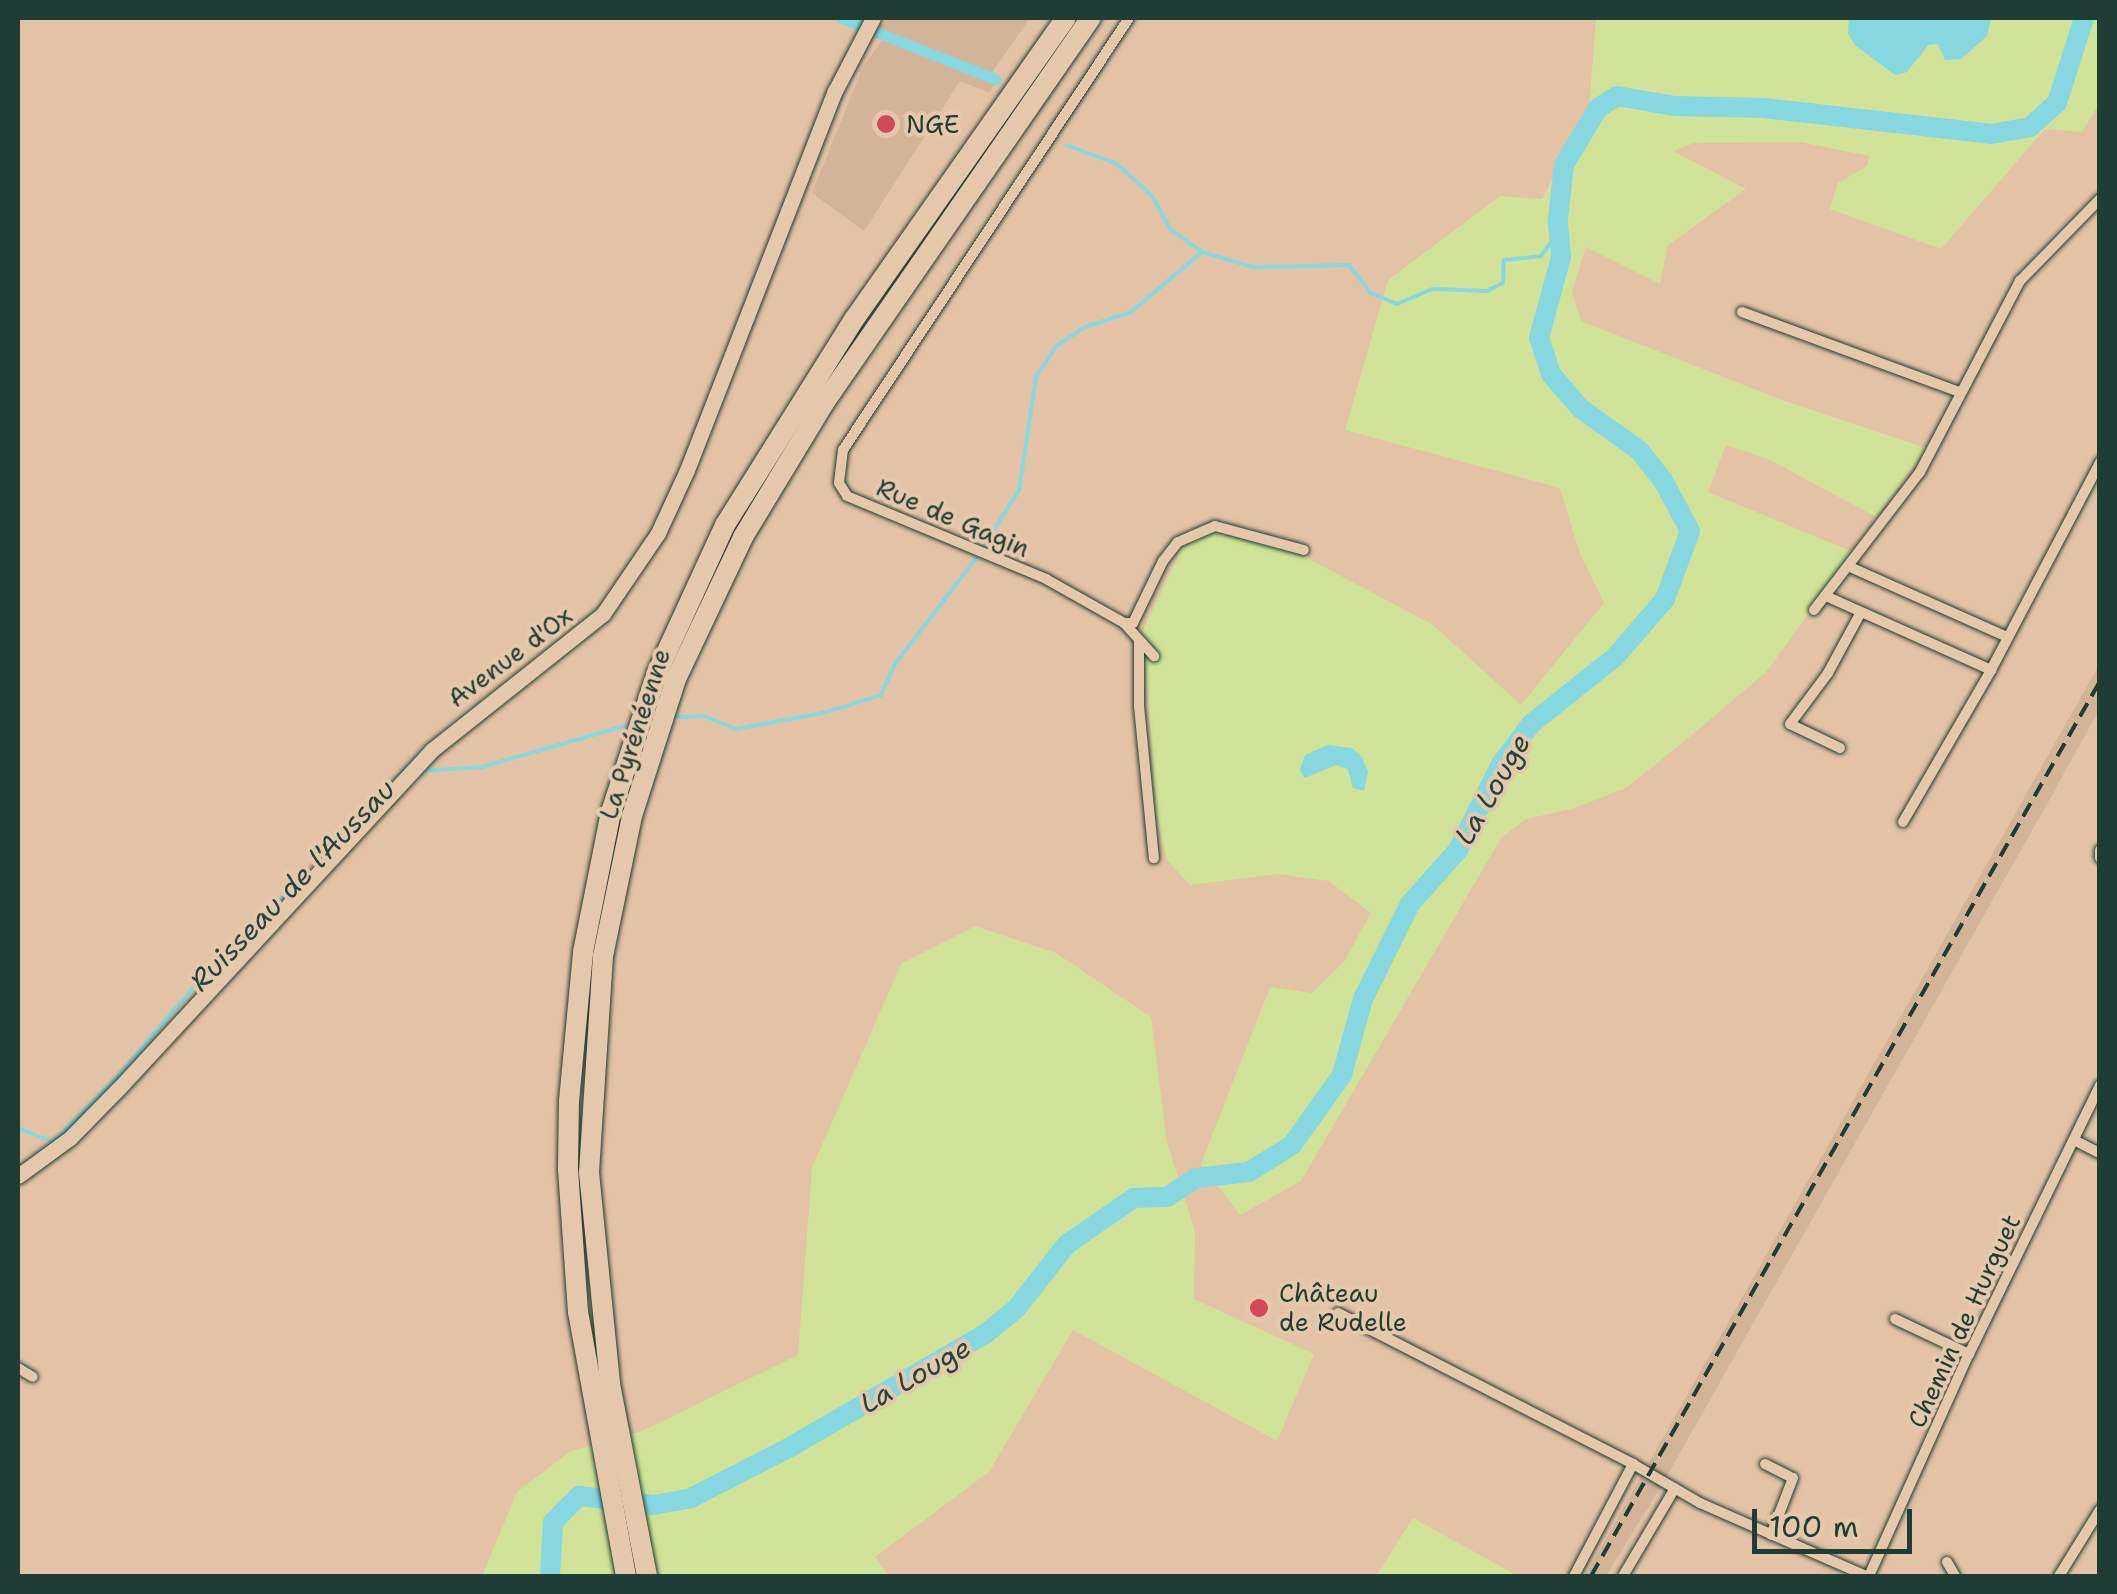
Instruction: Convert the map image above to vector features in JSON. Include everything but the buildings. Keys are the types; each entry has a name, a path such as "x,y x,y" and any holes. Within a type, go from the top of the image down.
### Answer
{"highway":[{"name":"La Pyrénéenne","path":"647,1576 630,1547 601,1453 572,1245 569,1101 583,952 600,863 632,741 685,607 765,457 855,318 1066,18"},
{"name":"La Pyrénéenne","path":"626,1576 630,1547 624,1460 596,1278 589,1172 590,1104 602,956 632,816 654,744 705,614 784,467 1091,18"}],"street":[{"name":"Rue de Gagin","path":"1128,18 840,456 839,483 847,496 1046,579 1124,623 1154,656"},
{"name":"Avenue d'Ox","path":"18,1176 70,1138 120,1087 423,760 478,710 583,635 603,614 658,534 687,470 835,91 869,24"},
{"path":"1814,610 1828,597 1920,472 2020,281 2100,199"},
{"path":"1742,312 1960,392"},
{"path":"1903,822 1991,670 2100,462"},
{"path":"1124,623 1133,623 1163,561 1178,542 1215,526 1304,550"},
{"path":"1850,567 2006,637"},
{"path":"1828,597 1991,670"},
{"path":"1840,748 1790,724 1828,672 1861,612"},
{"path":"1139,640 1139,706 1154,858"},
{"path":"2100,850 2100,858"},
{"name":"Chemin de Hurguet","path":"1868,1576 1969,1354 2100,1085"},
{"path":"2074,1140 2100,1153"},
{"path":"1338,1312 1674,1488 1868,1576"},
{"path":"1895,1318 1969,1354"},
{"path":"18,1368 33,1377"},
{"path":"1574,1576 1633,1464"},
{"path":"1765,1464 1793,1478 1772,1535"},
{"path":"1623,1576 1674,1488"},
{"path":"2059,1576 2100,1510"},
{"path":"1947,1562 1956,1576"}],"shaded area":[{"name":"NGE","path":"889,18 1030,18 991,74 997,77 990,93 960,81 864,231 812,193 863,67 882,40 884,31 879,28"},
{"path":"2099,665 2099,710 2051,797 1660,1488 1606,1576 1585,1576"}],"green space":[{"path":"1596,18 1849,18 1855,45 1895,75 1920,57 1928,45 1938,43 1944,50 1987,36 1990,18 2099,18 2099,104 2082,132 2045,129 1941,249 1830,209 1838,183 1867,166 1869,156 1800,142 1694,143 1673,151 1746,189 1668,245 1660,284 1586,247 1572,292 1581,321 1782,400 1926,448 1876,517 1768,459 1726,445 1708,492 1853,552 1767,671 1693,734 1626,788 1572,809 1526,819 1501,838 1301,1181 1240,1215 1201,1164 1270,987 1312,993 1344,962 1371,913 1329,881 1277,874 1190,885 1167,860 1157,820 1143,630 1189,533 1249,527 1433,625 1521,705 1604,603 1579,551 1560,488 1345,430 1388,280 1500,196 1542,199 1589,107","holes":["1352,748 1353,788 1348,768 1336,765 1305,778"]},
{"path":"975,926 1056,953 1151,1017 1167,1142 1195,1231 1194,1299 1314,1354 1277,1441 1073,1330 989,1472 875,1557 889,1576 482,1576 517,1492 571,1451 640,1432 798,1355 812,1168 901,964"},
{"path":"1413,1518 1518,1576 1376,1576"}],"water":[{"path":"1849,18 1991,19 1987,36 1961,59 1945,60 1938,44 1928,45 1907,72 1895,75 1855,45 1848,34"},
{"path":"1328,745 1352,748 1362,757 1368,772 1364,791 1353,788 1348,769 1336,765 1304,778 1300,769 1305,755"}],"waterway":[{"path":"841,18 995,79"},
{"name":"La Louge","path":"550,1576 553,1522 579,1496 653,1505 691,1498 792,1446 985,1334 1016,1309 1067,1244 1134,1198 1167,1197 1196,1178 1249,1172 1292,1145 1342,1075 1363,999 1410,904 1458,850 1501,764 1531,724 1615,657 1665,599 1690,531 1664,482 1640,451 1580,408 1551,374 1539,338 1561,257 1558,219 1564,165 1598,108 1617,96 1675,106 1764,108 1991,134 2030,127 2057,103 2084,18"},
{"name":"Ruisseau de l'Aussau","path":"1066,145 1117,164 1152,196 1171,230 1202,252 1253,267 1349,265 1371,293 1397,304 1433,289 1487,291 1503,283 1504,260 1541,256 1559,231"},
{"name":"Ruisseau de l'Aussau","path":"677,717 704,716 737,729 827,712 881,695 895,664 977,557 1019,490 1036,377 1056,346 1085,327 1131,312 1202,252"},
{"name":"Ruisseau de l'Aussau","path":"421,771 482,767 624,726"},
{"name":"Ruisseau de l'Aussau","path":"375,801 406,769"},
{"name":"Ruisseau de l'Aussau","path":"18,1128 53,1142 117,1077 228,947 297,884"}],"railway":[{"path":"1591,1576 2100,681"}],"place":[{"name":"NGE","path":"886,124"},
{"name":"Château de Rudelle","path":"1259,1308"}]}
